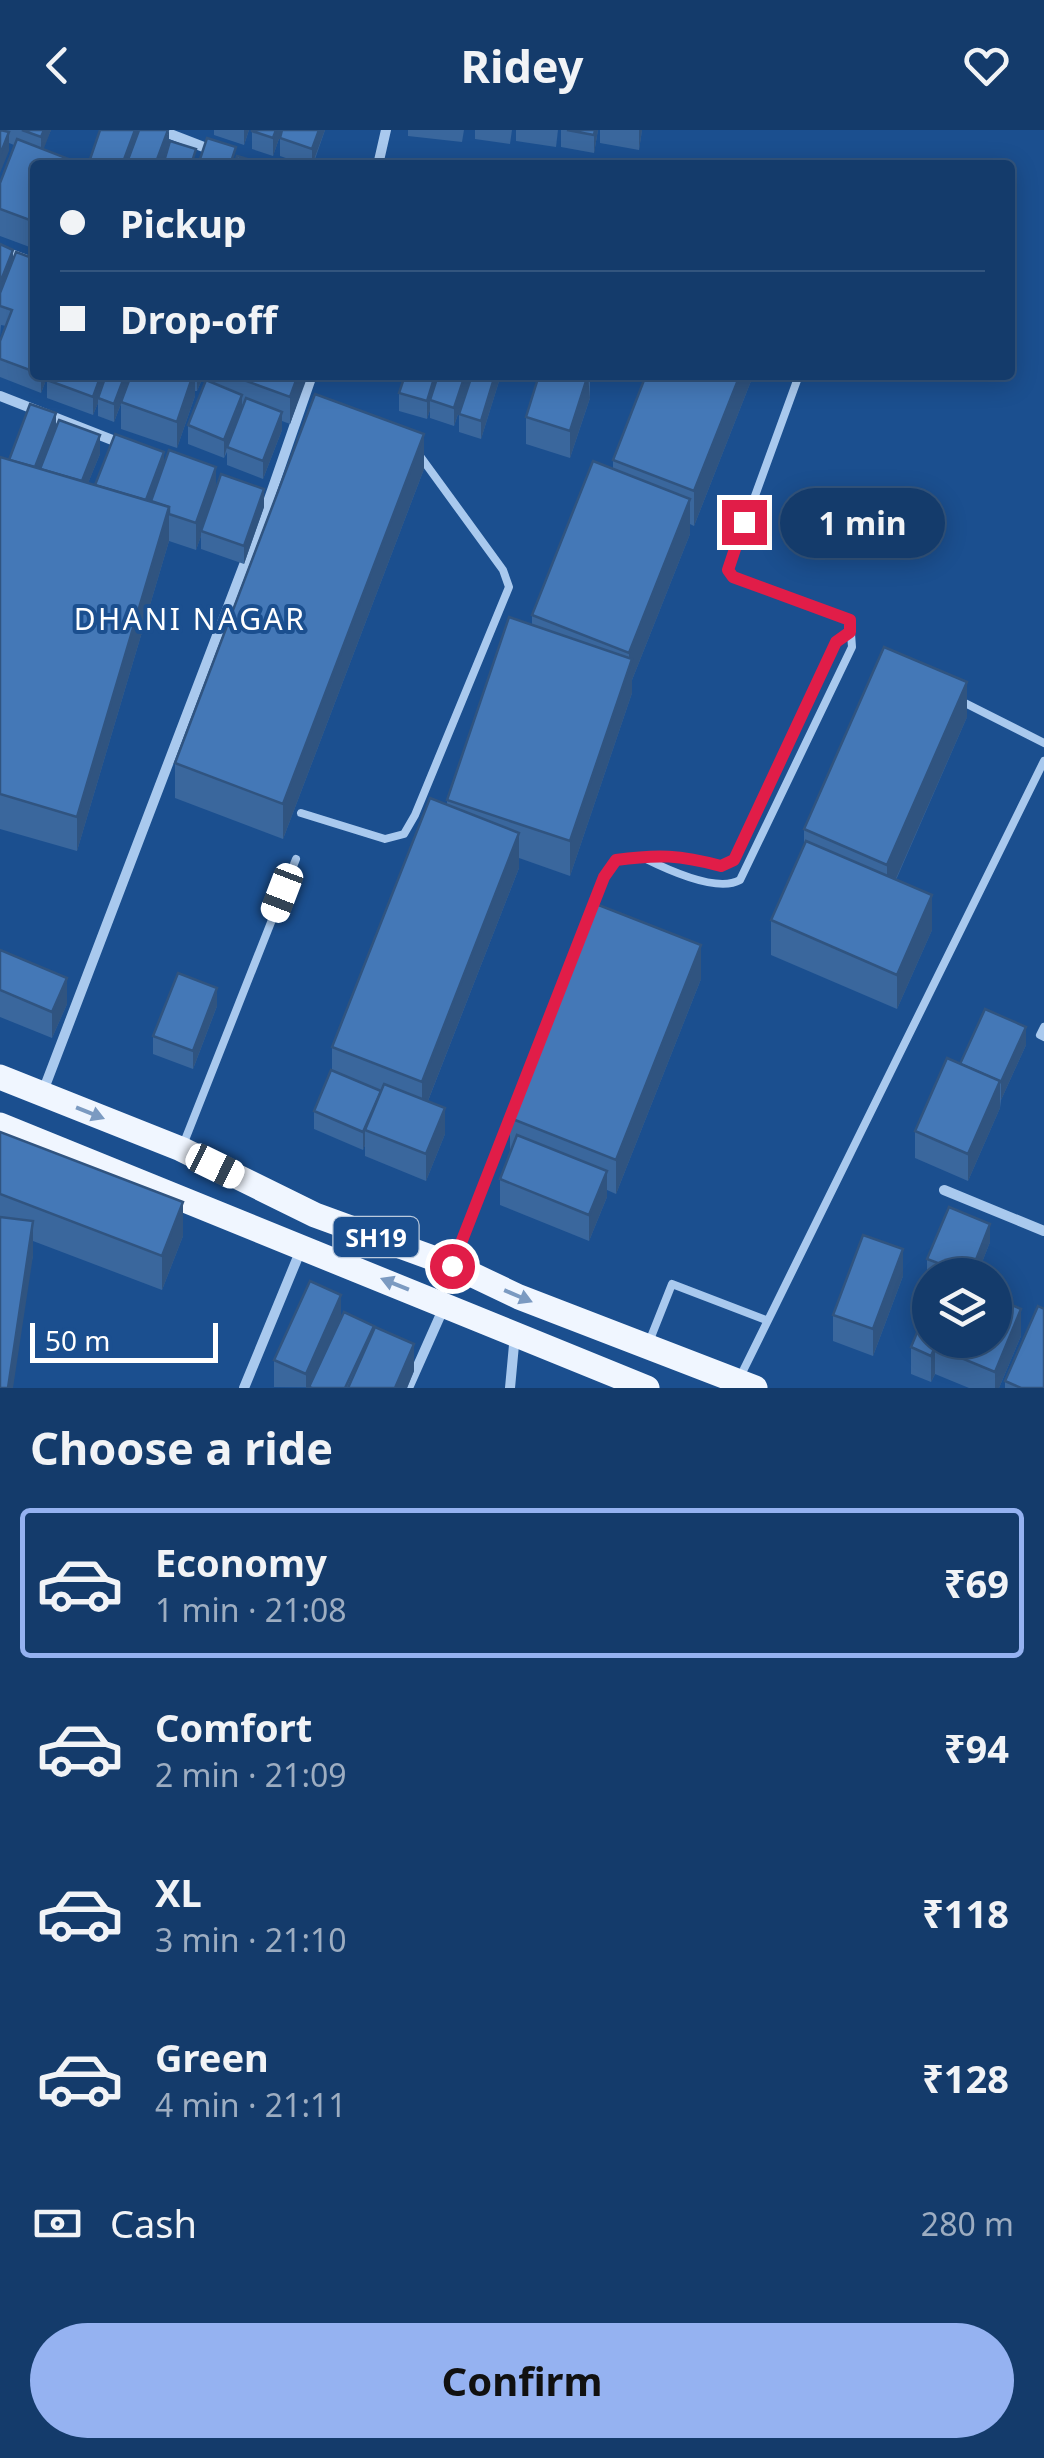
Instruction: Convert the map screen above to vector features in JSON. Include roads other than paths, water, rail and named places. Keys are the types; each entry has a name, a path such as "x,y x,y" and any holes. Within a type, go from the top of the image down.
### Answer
{"main road":[{"name":"SH19","path":"0,1077 182,1150 315,1214 747,1384"},
{"name":"SH19","path":"0,1125 647,1388"}],"street":[{"path":"160,130 234,158"},
{"path":"379,160 386,130"},
{"path":"0,250 30,260"},
{"path":"42,1094 308,407 311,380"},
{"path":"0,396 143,452"},
{"path":"250,494 268,502"},
{"path":"944,1190 1044,1231"},
{"path":"244,1388 302,1246"},
{"path":"408,1388 445,1305"},
{"path":"510,1388 515,1334"}],"lane":[{"path":"640,856 676,874 734,884 740,880 852,647 850,620 733,577 728,570 797,380"},
{"path":"301,813 386,839 404,834 415,816 508,587 503,570 418,453"},
{"path":"452,1266 604,877 616,860 640,856 681,855 721,866 734,860 836,642 850,632"},
{"path":"941,692 1044,743"},
{"path":"747,1384 766,1320 934,990 1044,761"},
{"path":"182,1150 296,859"},
{"path":"1044,1026 1040,1036 1044,1037"},
{"path":"647,1346 672,1284 766,1320"}],"district":[{"name":"DHANI NAGAR","path":"190,618"}]}
